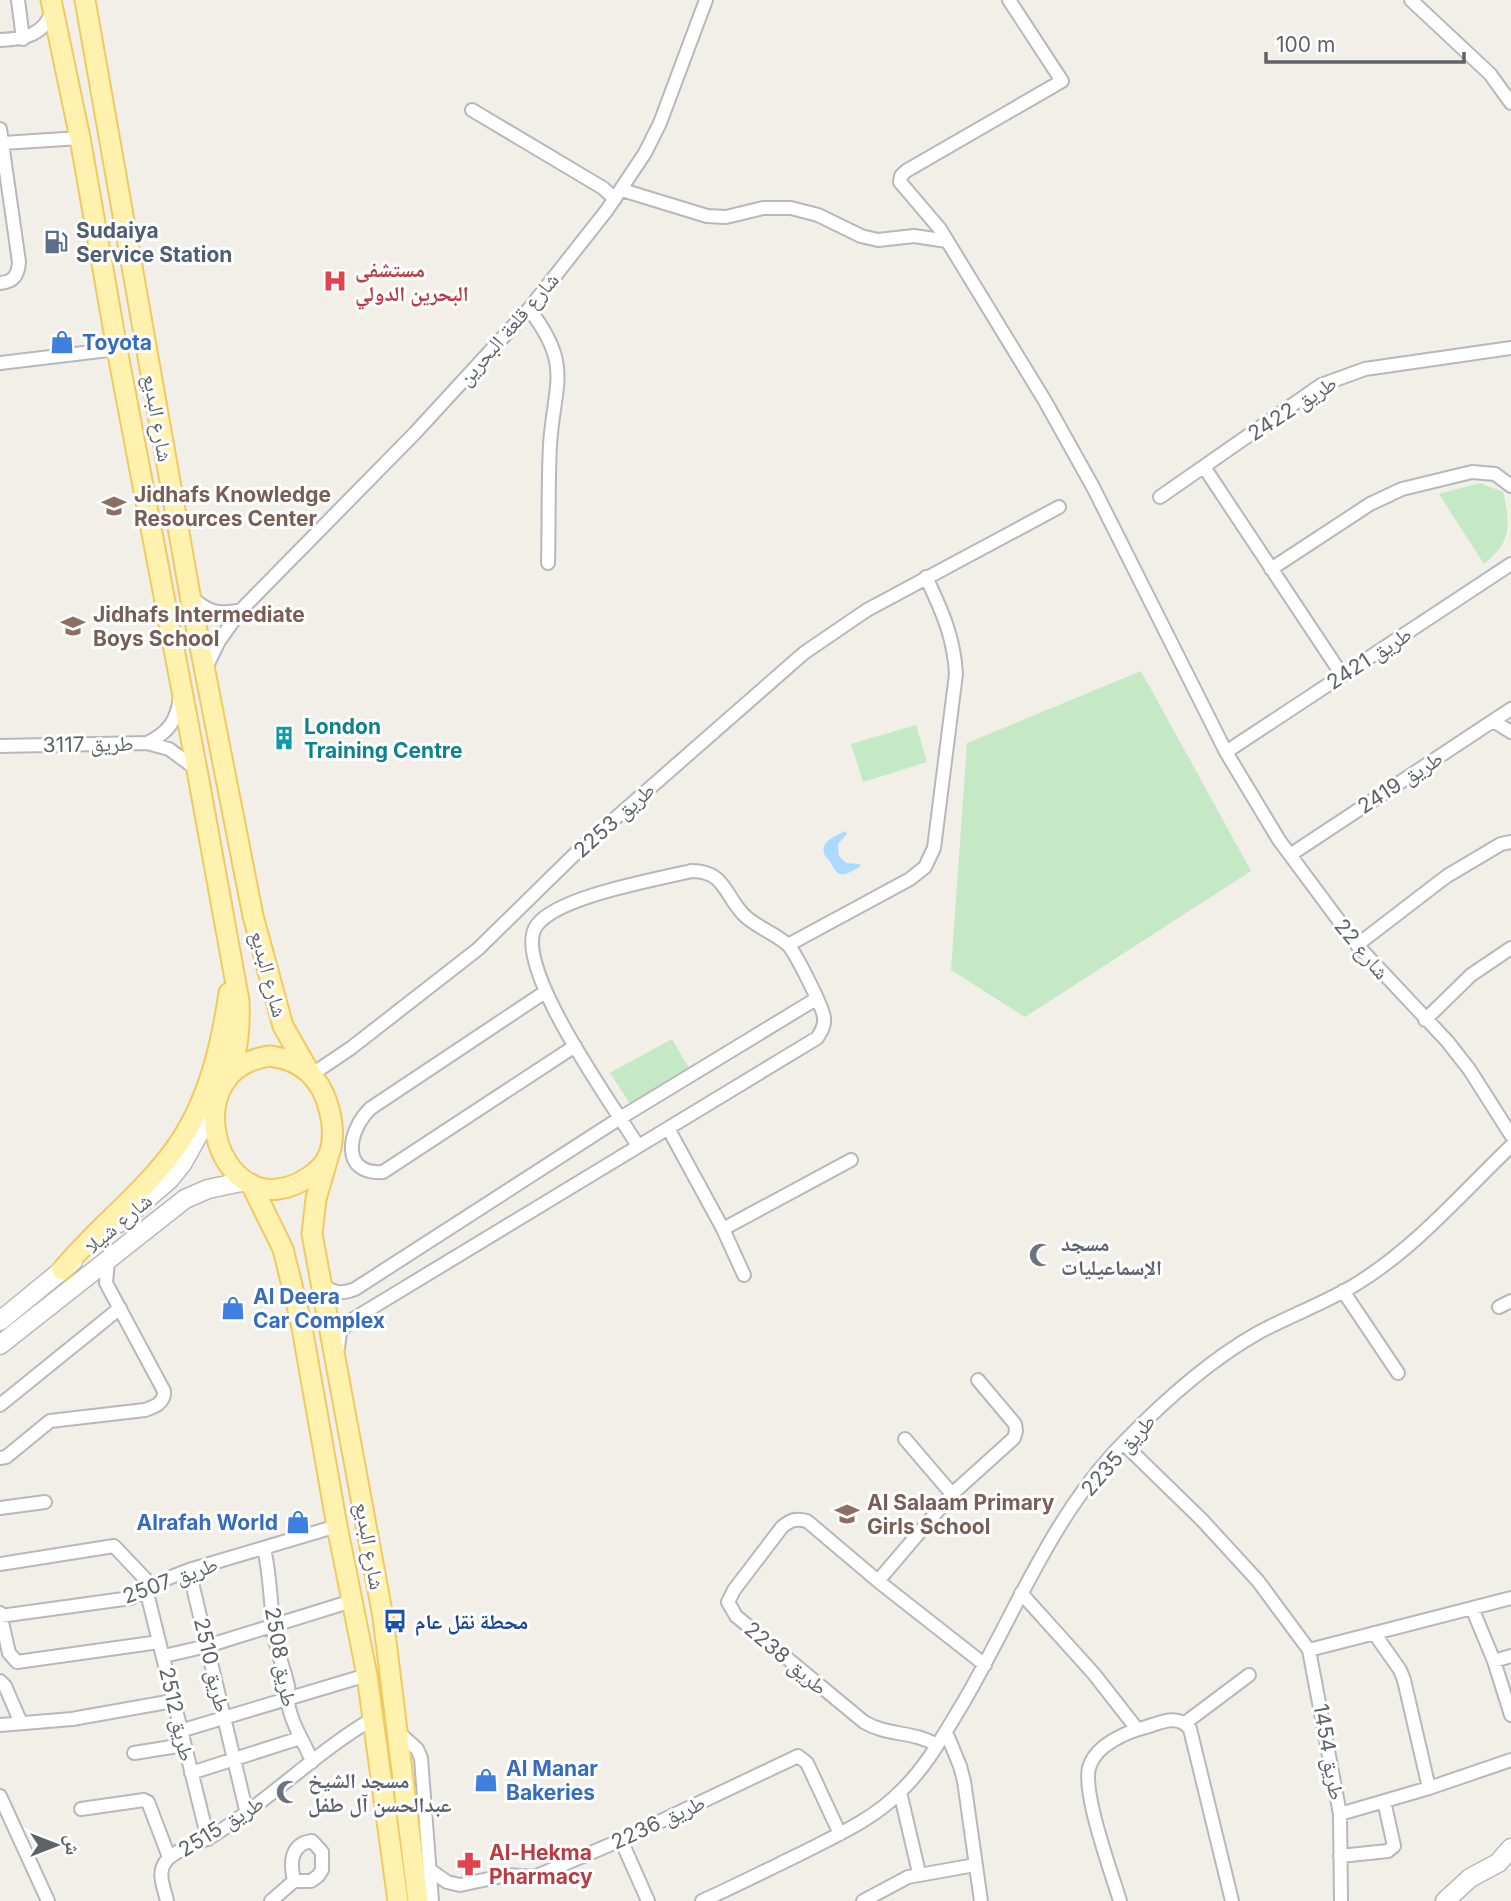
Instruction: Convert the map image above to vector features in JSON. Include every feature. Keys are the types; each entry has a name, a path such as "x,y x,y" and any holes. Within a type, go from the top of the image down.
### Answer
{"main road":[{"name":"شارع البديع","path":"85,0 190,595 253,916 283,1026 311,1075"},
{"name":"شارع البديع","path":"52,5 80,138 239,1001 240,1030 229,1075"},
{"path":"62,1270 84,1244 158,1170 176,1148 188,1127 220,1049 231,968"},
{"path":"271,1056 289,1061 311,1075 327,1103 331,1137 329,1154 312,1174 290,1187 269,1189 249,1182 226,1160 218,1146 214,1124 219,1092 229,1075 252,1061 271,1056"},
{"name":"شارع شيلا","path":"0,1321 170,1179 182,1164 215,1105"},
{"name":"شارع البديع","path":"329,1154 313,1215 312,1234 383,1617 397,1731 422,1864 418,1901"},
{"name":"شارع البديع","path":"249,1182 283,1249 293,1290 367,1675 398,1901"},
{"name":"شارع شيلا","path":"0,1345 197,1192 249,1182"},
{"path":"1446,1901 1470,1878 1498,1863 1511,1848"}],"street":[{"path":"18,0 23,39"},
{"name":"شارع قلعة البحرين","path":"205,670 219,641 241,610 415,433 529,309 618,195 645,153 660,122 706,0"},
{"name":"شارع 22","path":"1009,0 1062,81 901,176 900,182 923,207 947,241 1021,359 1075,454 1226,752 1290,855 1357,945 1447,1041 1486,1093 1511,1135"},
{"path":"1411,0 1490,74 1511,103"},
{"path":"0,40 23,39 42,28 52,5"},
{"path":"472,110 618,195 707,216 726,217 763,208 791,208 818,215 861,236 878,240 914,236 947,241"},
{"path":"0,129 19,262 19,272 13,279 0,283"},
{"path":"3,143 80,138"},
{"path":"529,309 552,344 559,374 550,445 548,564"},
{"name":"طريق 2422","path":"1160,497 1321,385 1342,375 1365,369 1511,348"},
{"path":"0,363 117,349"},
{"path":"1204,467 1342,675"},
{"path":"1271,569 1370,504 1402,489 1472,472 1495,474 1511,486"},
{"name":"طريق 2253","path":"311,1075 351,1048 468,957 578,851 804,653 867,610 1059,507"},
{"name":"طريق 2421","path":"1226,752 1511,564"},
{"path":"788,945 910,879 925,867 934,848 956,674 955,649 945,618 926,578"},
{"path":"190,595 204,608 216,613 241,610"},
{"name":"طريق 3117","path":"0,746 147,743 160,737 171,727 176,716 180,687"},
{"name":"طريق 2419","path":"1290,855 1511,709"},
{"path":"1493,721 1511,732"},
{"path":"147,743 169,748 189,761 197,770"},
{"path":"1357,945 1447,876 1501,844 1511,842"},
{"path":"341,1389 338,1339 345,1325 817,1038 825,1019 822,1008 788,945 749,920 717,878 701,871 691,871 579,900 555,910 537,925 532,936 530,947 545,992 575,1046 638,1146"},
{"path":"519,909 537,925"},
{"path":"1425,1020 1471,975 1510,951"},
{"path":"545,992 371,1108 363,1116 351,1140 352,1155 361,1168 371,1173 383,1172 575,1046"},
{"path":"320,1284 341,1293 355,1289 621,1118 816,999"},
{"path":"668,1130 723,1230 744,1275"},
{"name":"طريق 2235","path":"702,1901 732,1895 863,1822 900,1792 923,1766 946,1732 1056,1533 1096,1474 1123,1443 1188,1382 1223,1354 1288,1317 1343,1292 1385,1264 1408,1246 1511,1146"},
{"path":"723,1230 851,1160"},
{"path":"0,1458 6,1457 50,1422 145,1410 162,1400 163,1391 106,1283 108,1260"},
{"path":"86,1277 106,1283"},
{"path":"1343,1292 1398,1373"},
{"path":"0,1405 120,1308"},
{"path":"878,1581 953,1494 1014,1438 1015,1424 978,1380"},
{"path":"905,1439 953,1494"},
{"path":"1123,1443 1202,1520 1258,1581 1309,1650 1511,1598"},
{"path":"0,1508 45,1502"},
{"name":"طريق 2238","path":"937,1745 919,1736 882,1731 864,1722 736,1616 728,1602 734,1590 790,1520 807,1521 985,1665"},
{"name":"طريق 2507","path":"0,1615 131,1598 148,1587 189,1570 337,1526"},
{"path":"0,1564 114,1546 148,1587"},
{"name":"طريق 2508","path":"264,1548 271,1582 273,1625 288,1687 288,1699 300,1738 312,1762"},
{"name":"طريق 2510","path":"189,1570 247,1814"},
{"name":"طريق 2512","path":"148,1587 180,1731 208,1839"},
{"path":"1021,1593 1087,1666 1137,1729"},
{"path":"164,1656 207,1646 352,1601"},
{"path":"1472,1608 1494,1661 1511,1715"},
{"path":"0,1615 9,1653 16,1662 159,1642"},
{"path":"1374,1633 1404,1680 1429,1788"},
{"name":"طريق 1454","path":"1309,1650 1340,1814 1341,1901"},
{"path":"1494,1661 1511,1656"},
{"path":"180,1731 367,1675"},
{"path":"1120,1901 1088,1791 1088,1768 1098,1751 1137,1729 1181,1721 1249,1675"},
{"path":"0,1681 5,1686 21,1723"},
{"path":"0,1725 72,1719 173,1701"},
{"name":"طريق 2515","path":"167,1901 161,1874 169,1857 208,1839 247,1814 346,1735 374,1718"},
{"path":"1181,1721 1190,1729 1232,1901"},
{"path":"946,1732 964,1782 981,1901"},
{"path":"191,1773 300,1738"},
{"path":"134,1753 184,1745"},
{"name":"طريق 2236","path":"422,1864 447,1882 460,1885 507,1875 534,1877 621,1840 798,1756 807,1763 840,1834"},
{"path":"1340,1814 1511,1760"},
{"path":"900,1792 919,1873"},
{"path":"0,1796 48,1901"},
{"name":"طريق 2515","path":"81,1809 144,1800 148,1802 169,1857"},
{"path":"1340,1856 1388,1851 1394,1846 1384,1801"},
{"path":"621,1840 648,1901"},
{"path":"422,1864 432,1901"},
{"path":"863,1901 902,1879 919,1873 975,1865"},
{"path":"271,1901 294,1881"}],"green space":[{"path":"1480,483 1503,492 1508,524 1504,541 1484,564 1439,494"},
{"path":"1141,671 1251,871 1025,1017 951,970 967,743"},
{"path":"916,725 927,762 863,782 851,744"},
{"path":"672,1039 689,1068 631,1105 610,1073"}],"water":[{"path":"845,831 847,834 838,844 839,856 846,863 861,866 840,874 825,855 824,849 830,839"}],"place":[{"name":"Sudaiya Service Station","path":"56,242"},
{"name":"مستشفى البحرين الدولي","path":"335,281"},
{"name":"Toyota","path":"62,342"},
{"name":"Jidhafs Knowledge Resources Center","path":"114,506"},
{"name":"Jidhafs Intermediate Boys School","path":"73,626"},
{"name":"London Training Centre","path":"284,738"},
{"name":"مسجد الإسماعيليات","path":"1041,1255"},
{"name":"Al Deera Car Complex","path":"233,1308"},
{"name":"Al Salaam Primary Girls School","path":"847,1514"},
{"name":"Alrafah World","path":"298,1522"},
{"name":"محطة نقل عام","path":"395,1621"},
{"name":"Al Manar Bakeries","path":"486,1780"},
{"name":"مسجد الشيخ عبدالحسن آل طفل","path":"288,1792"},
{"name":"Al-Hekma Pharmacy","path":"469,1864"}]}
